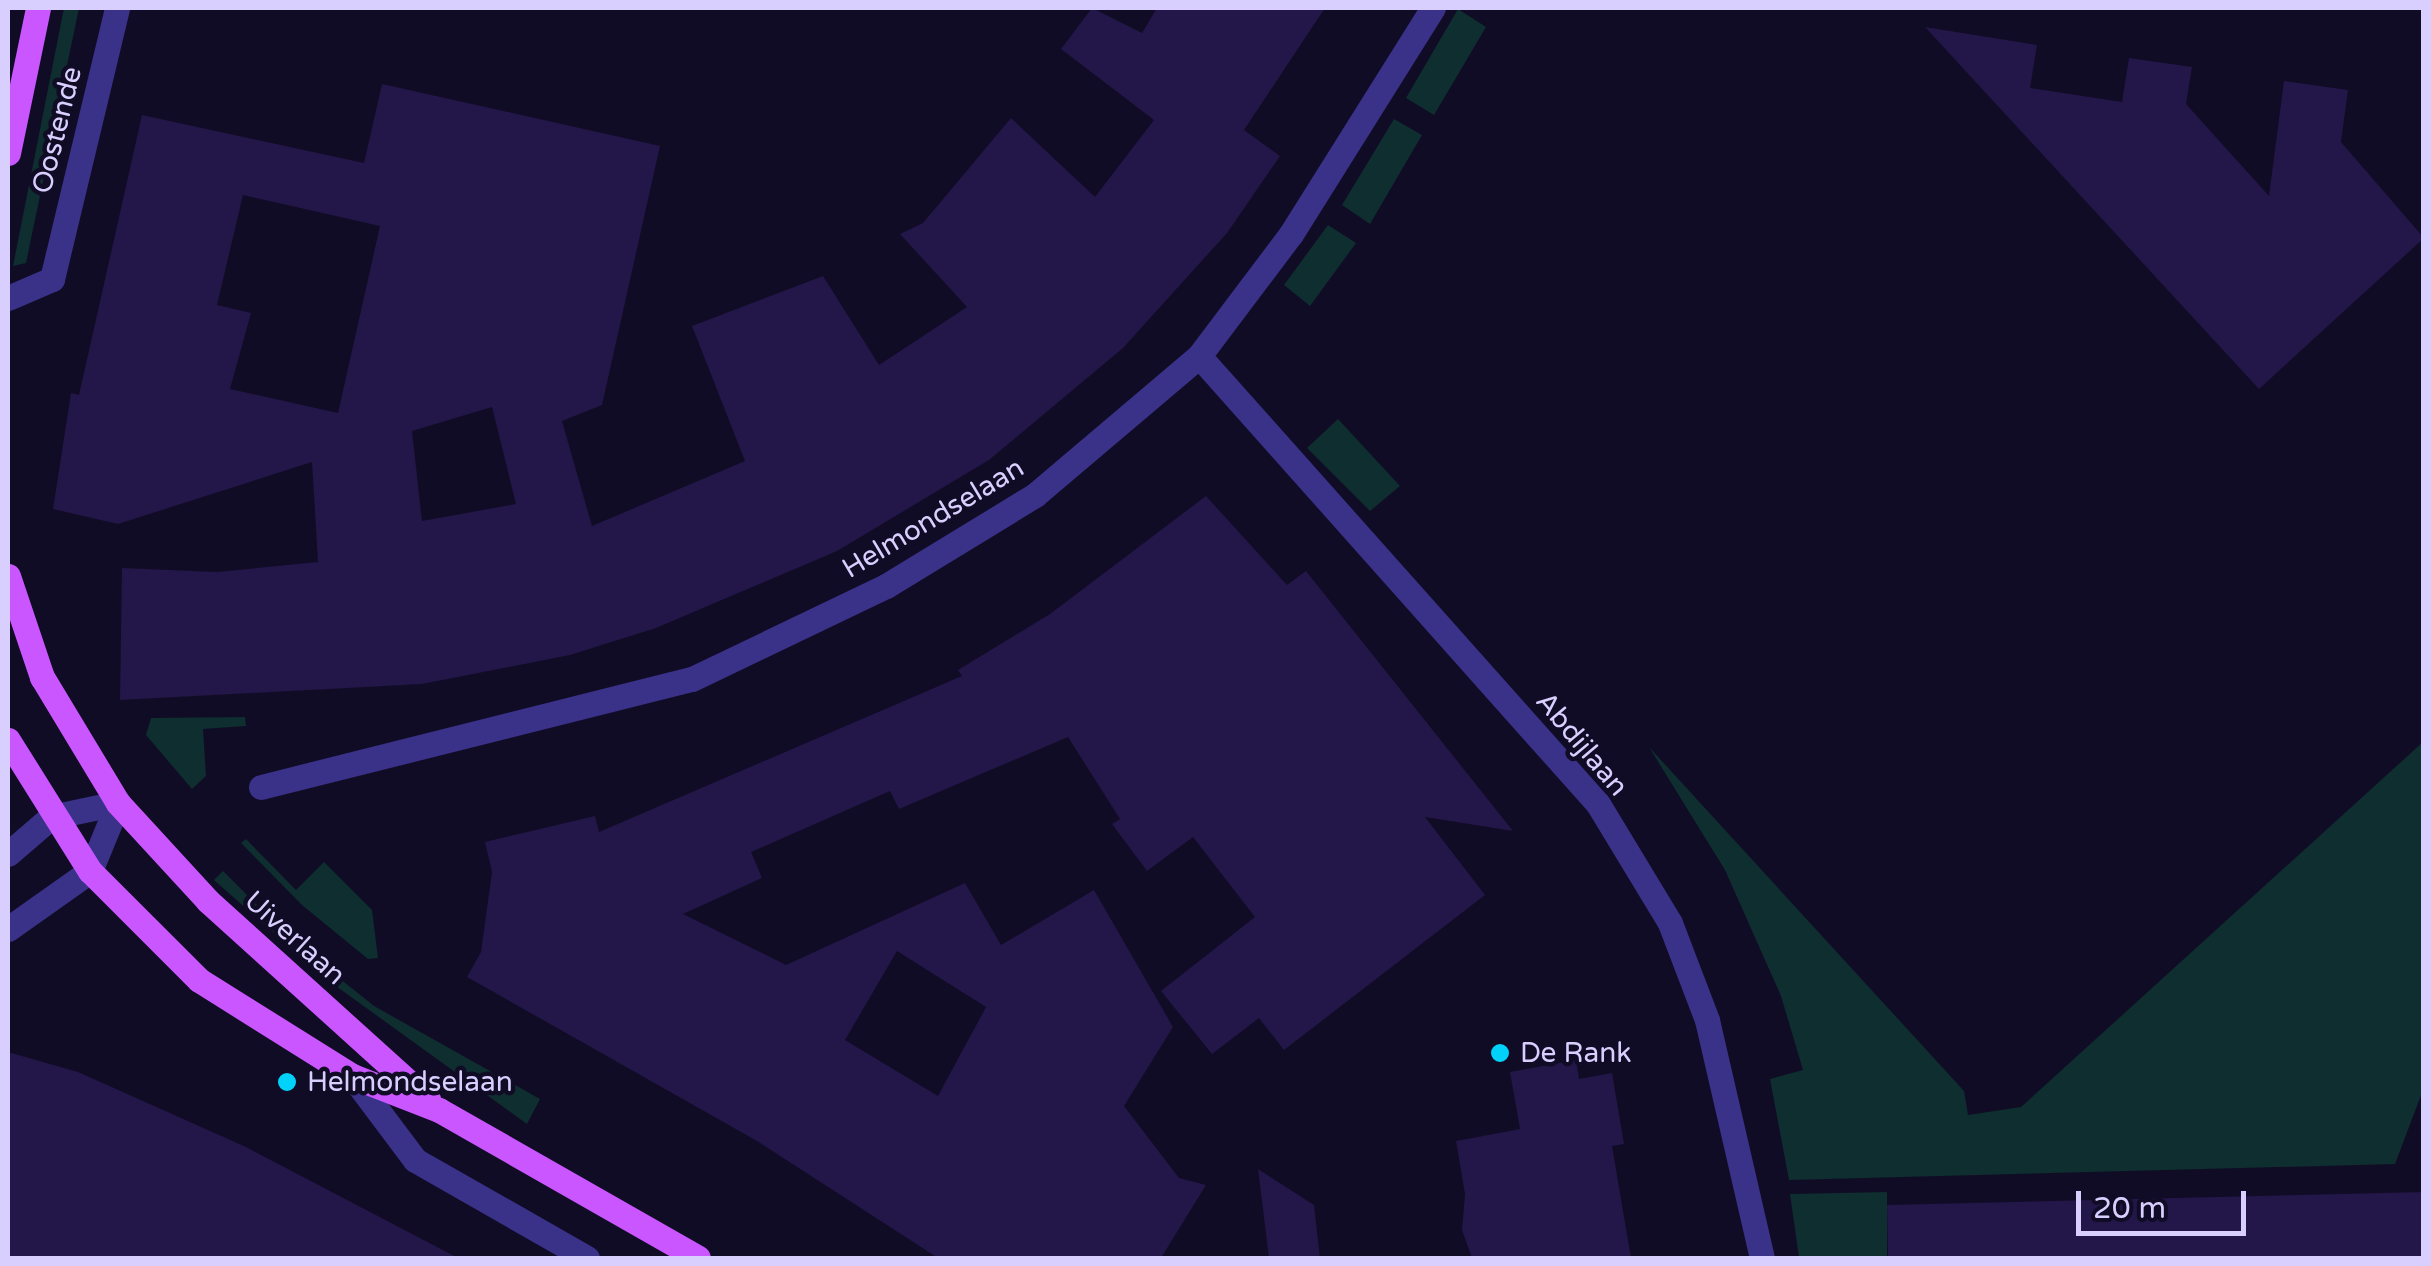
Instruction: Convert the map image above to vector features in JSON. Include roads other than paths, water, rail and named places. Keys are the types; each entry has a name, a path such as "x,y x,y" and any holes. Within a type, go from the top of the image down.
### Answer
{"main road":[{"name":"Oostende","path":"8,153 38,8"},
{"path":"8,576 42,677 118,803"},
{"path":"8,740 52,816"},
{"name":"Uiverlaan","path":"118,803 208,900 439,1110"},
{"name":"Uiverlaan","path":"52,816 90,871 199,980 352,1076 439,1110 698,1258"}],"street":[{"name":"Oostende","path":"8,298 52,279 117,8"},
{"name":"Helmondselaan","path":"261,786 692,679 886,586 1035,495 1199,356 1291,234 1433,8"},
{"name":"Abdijlaan","path":"1199,356 1598,804 1670,923 1707,1020 1762,1258"},
{"path":"8,854 52,816 118,803"},
{"path":"8,929 90,871 118,803"},
{"name":"Uiverlaan","path":"352,1076 415,1160 587,1258"}],"place":[{"name":"De Rank","path":"1500,1053"},
{"name":"Helmondselaan","path":"287,1082"}]}
